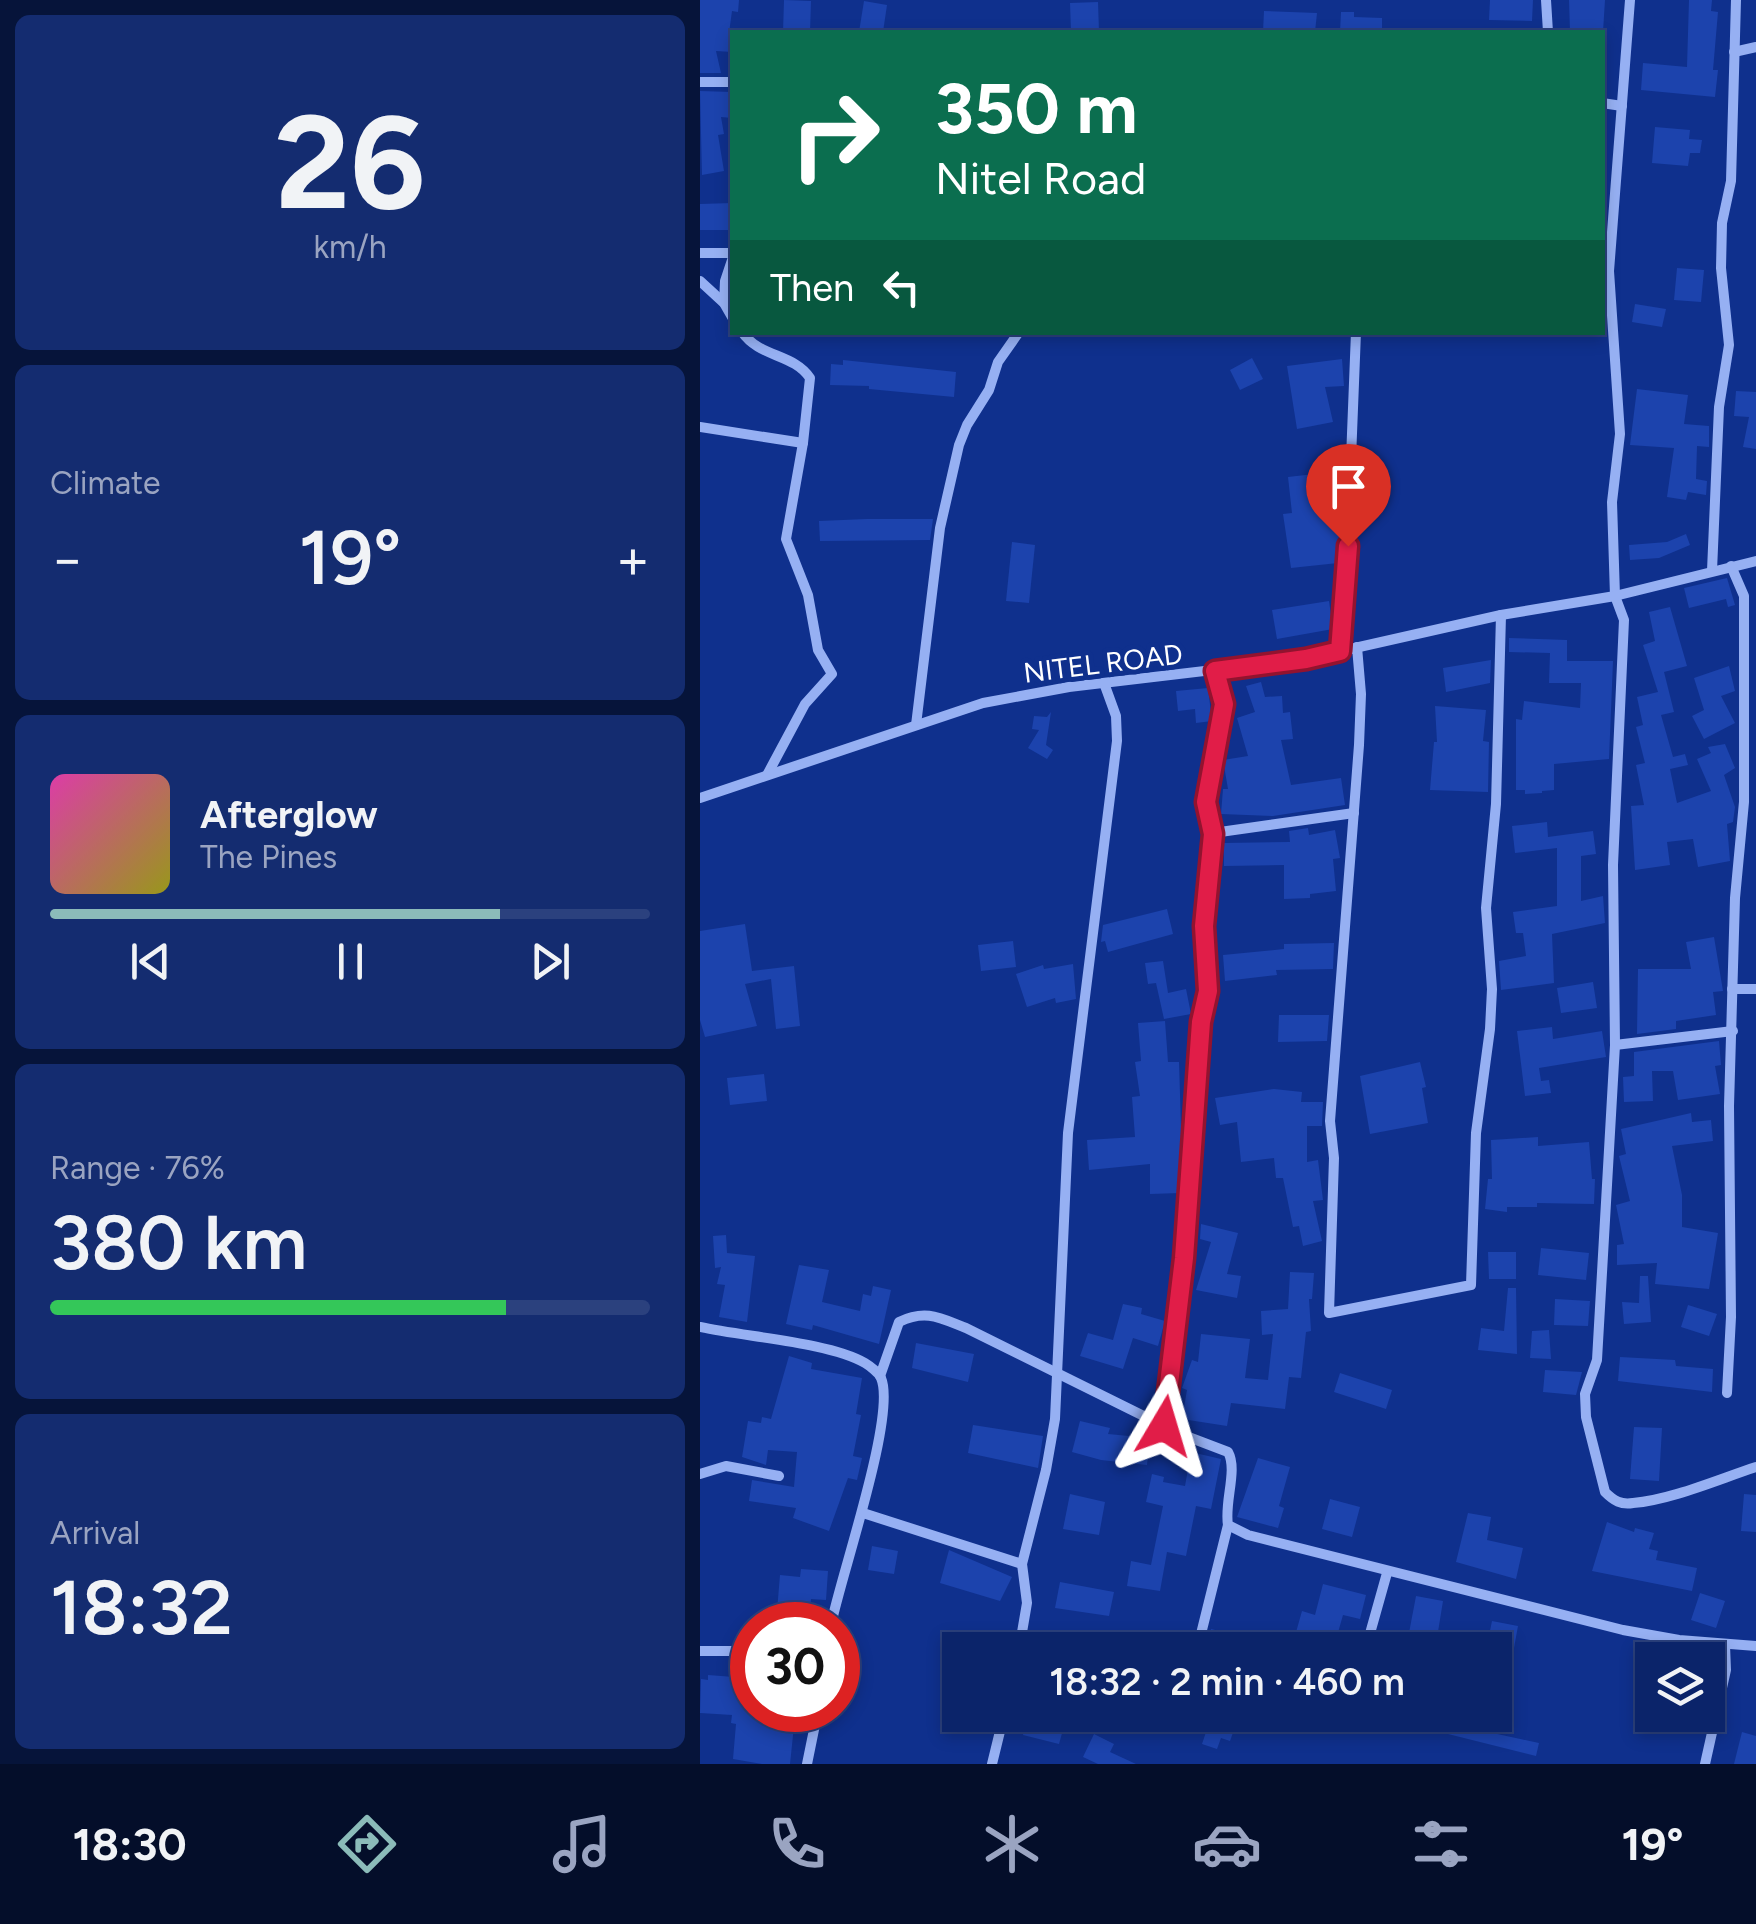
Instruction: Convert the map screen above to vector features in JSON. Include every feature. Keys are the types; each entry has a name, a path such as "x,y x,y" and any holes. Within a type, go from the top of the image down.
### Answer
{"street":[{"path":"1546,0 1548,30"},
{"path":"1630,0 1606,271 1620,434 1612,502 1615,596 1624,620 1613,865 1615,1045 1597,1360 1585,1394 1589,1430 1605,1492 1614,1502 1632,1504 1756,1467"},
{"path":"1712,571 1719,408 1729,345 1721,268 1722,223 1731,181 1736,0"},
{"path":"1734,52 1756,46"},
{"path":"700,82 730,82"},
{"path":"1605,103 1622,106"},
{"path":"700,253 730,256"},
{"path":"724,303 730,263"},
{"path":"700,281 730,314"},
{"path":"744,335 753,346 793,362 810,378 804,443 786,539 808,596 818,650 832,674 806,704 767,775"},
{"path":"916,726 940,528 960,445 967,425 989,390 998,362 1017,335"},
{"path":"1340,651 1356,335"},
{"path":"700,427 804,443"},
{"name":"NITEL ROAD","path":"700,798 983,702 1306,659 1501,615 1615,596 1756,561"},
{"path":"1728,1393 1731,1317 1728,1106 1735,898 1744,802 1745,642 1744,596 1731,566"},
{"path":"1357,647 1361,694 1330,1120 1334,1158 1329,1313 1471,1285 1476,1133 1492,989 1486,908 1496,804 1501,615"},
{"path":"1164,1426 1184,1258 1201,1022 1208,991 1204,926 1213,834 1206,802 1224,704 1215,671"},
{"path":"1022,1632 1026,1602 1022,1564 1046,1470 1054,1419 1068,1133 1117,741 1116,716 1104,683"},
{"path":"1213,834 1354,813"},
{"path":"1732,989 1756,989"},
{"path":"1615,1045 1733,1031"},
{"path":"835,1602 863,1513 884,1394 880,1376 900,1322 916,1314 966,1328 1164,1426 1228,1452 1233,1468 1228,1488 1228,1525 1201,1632"},
{"path":"700,1327 830,1351 864,1363 880,1376"},
{"path":"700,1474 726,1466 780,1476"},
{"path":"863,1513 1022,1564"},
{"path":"1228,1525 1248,1535 1387,1572 1623,1630 1705,1642"},
{"path":"1370,1632 1387,1572"},
{"path":"1725,1674 1725,1645 1756,1646"},
{"path":"700,1651 730,1651"},
{"path":"807,1764 814,1732"},
{"path":"992,1764 1000,1732"},
{"path":"1704,1764 1711,1732"}],"building":[{"path":"700,0 739,0 738,12 732,11 730,52 716,51 721,73 700,73"},
{"path":"784,0 811,1 810,30 783,30"},
{"path":"1490,0 1533,0 1532,21 1489,20"},
{"path":"1569,0 1605,0 1603,30 1570,30"},
{"path":"1689,0 1712,0 1711,11 1718,12 1715,97 1641,90 1643,63 1687,67"},
{"path":"864,1 887,5 883,30 859,30"},
{"path":"1098,2 1099,30 1071,30 1070,3"},
{"path":"1264,11 1317,13 1315,30 1263,30"},
{"path":"1341,12 1354,12 1354,17 1382,18 1382,30 1340,30"},
{"path":"700,91 730,92 730,118 721,117 724,134 718,135 724,171 702,175"},
{"path":"1655,127 1690,130 1689,139 1702,140 1700,153 1690,153 1688,166 1652,163"},
{"path":"730,203 730,230 700,230 700,204"},
{"path":"1677,268 1704,270 1701,302 1674,300"},
{"path":"1635,304 1666,309 1662,327 1632,322"},
{"path":"1252,358 1263,379 1240,390 1230,370"},
{"path":"1342,359 1344,386 1325,387 1333,422 1297,429 1287,366"},
{"path":"843,360 956,372 954,397 830,385 831,364 843,365"},
{"path":"1637,389 1688,395 1684,424 1709,426 1709,447 1697,446 1696,479 1707,481 1706,495 1688,492 1686,500 1667,497 1674,448 1630,445"},
{"path":"1736,391 1756,392 1756,449 1743,447 1749,417 1734,416"},
{"path":"1314,474 1317,509 1323,508 1325,520 1340,520 1338,563 1291,568 1283,514 1292,513 1288,477"},
{"path":"933,519 930,540 820,541 819,521"},
{"path":"1686,534 1690,545 1659,558 1630,560 1629,545 1667,542"},
{"path":"1012,542 1035,545 1029,603 1006,601"},
{"path":"1727,578 1735,605 1728,607 1726,599 1689,608 1684,588"},
{"path":"1329,601 1333,629 1277,639 1272,610"},
{"path":"1670,607 1687,666 1664,672 1674,712 1661,715 1673,757 1685,754 1688,765 1670,769 1677,803 1711,791 1697,759 1711,753 1708,747 1725,744 1735,768 1724,775 1735,807 1733,822 1727,824 1730,861 1698,867 1693,839 1667,842 1670,865 1635,870 1631,806 1644,805 1636,765 1645,763 1636,727 1643,725 1637,697 1658,692 1643,645 1655,641 1649,612"},
{"path":"1509,638 1567,640 1567,661 1613,661 1609,759 1554,764 1554,790 1525,794 1525,790 1516,790 1516,719 1522,720 1524,701 1580,708 1581,683 1549,683 1550,653 1509,652"},
{"path":"1491,660 1490,683 1446,692 1443,668"},
{"path":"1729,666 1735,691 1721,696 1735,723 1704,739 1692,716 1704,710 1694,678"},
{"path":"1261,682 1265,697 1282,696 1283,713 1290,712 1293,739 1281,740 1291,785 1341,778 1345,805 1273,816 1221,814 1223,789 1228,789 1223,760 1248,756 1237,718 1255,712 1246,686"},
{"path":"1208,688 1212,721 1196,723 1195,709 1178,711 1176,691"},
{"path":"1435,706 1486,710 1483,741 1489,742 1488,792 1430,790 1437,742"},
{"path":"1051,712 1046,745 1053,750 1047,759 1028,748 1039,730 1032,729 1034,716 1047,717"},
{"path":"1547,822 1548,837 1593,831 1596,854 1581,856 1581,901 1603,896 1605,923 1552,934 1554,983 1501,990 1499,961 1526,956 1523,933 1516,933 1513,912 1557,906 1557,848 1515,853 1512,826"},
{"path":"1308,828 1309,835 1335,830 1340,858 1333,859 1336,891 1284,899 1284,865 1224,866 1224,843 1290,842 1289,831"},
{"path":"1167,909 1173,934 1108,952 1105,941 1101,942 1103,925"},
{"path":"745,924 752,971 794,966 800,1026 776,1029 771,979 745,984 757,1026 705,1037 700,1020 700,931"},
{"path":"1714,937 1723,991 1713,992 1716,1015 1676,1021 1676,1029 1637,1034 1638,969 1691,969 1686,942"},
{"path":"1013,941 1016,967 981,971 978,945"},
{"path":"1334,943 1333,969 1276,970 1277,975 1225,981 1223,955 1284,949 1284,944"},
{"path":"1163,961 1168,993 1186,989 1191,1014 1164,1019 1156,983 1148,984 1145,963"},
{"path":"1073,964 1076,999 1056,1003 1055,998 1027,1007 1016,974 1043,965 1044,969"},
{"path":"1593,982 1597,1008 1561,1013 1557,988"},
{"path":"1279,1015 1329,1015 1327,1041 1278,1042"},
{"path":"1165,1021 1168,1062 1179,1062 1180,1193 1150,1194 1150,1164 1089,1170 1087,1140 1135,1137 1132,1097 1140,1096 1135,1062 1141,1061 1138,1023"},
{"path":"1552,1027 1553,1039 1602,1031 1606,1057 1539,1068 1541,1081 1549,1080 1551,1093 1525,1096 1517,1031"},
{"path":"1719,1041 1721,1065 1715,1066 1720,1094 1678,1100 1673,1071 1652,1071 1653,1101 1624,1102 1623,1077 1634,1076 1634,1052"},
{"path":"1420,1062 1428,1123 1370,1134 1360,1076"},
{"path":"764,1074 767,1101 730,1105 727,1078"},
{"path":"1274,1089 1302,1092 1301,1102 1323,1102 1322,1126 1307,1126 1307,1162 1318,1160 1323,1200 1313,1201 1322,1241 1303,1246 1299,1226 1293,1227 1283,1178 1276,1178 1274,1158 1241,1162 1237,1122 1220,1125 1215,1098"},
{"path":"1691,1113 1692,1122 1711,1120 1713,1141 1672,1146 1682,1195 1682,1227 1718,1233 1709,1289 1655,1284 1657,1263 1617,1265 1617,1245 1624,1244 1616,1205 1630,1201 1619,1156 1626,1154 1621,1129"},
{"path":"1538,1137 1538,1146 1589,1142 1595,1179 1594,1204 1537,1203 1537,1207 1507,1207 1507,1212 1485,1209 1488,1179 1492,1179 1491,1140"},
{"path":"1201,1224 1238,1233 1227,1274 1241,1276 1237,1298 1196,1290 1211,1242 1200,1239"},
{"path":"726,1235 727,1253 755,1256 747,1322 719,1317 725,1285 717,1284 721,1267 715,1268 713,1236"},
{"path":"1541,1248 1589,1253 1586,1280 1538,1275"},
{"path":"1488,1252 1516,1252 1516,1279 1489,1279"},
{"path":"799,1265 829,1270 822,1302 860,1311 863,1294 871,1296 873,1286 891,1290 879,1344 813,1325 812,1330 786,1324"},
{"path":"1290,1272 1314,1273 1309,1299 1311,1331 1306,1332 1301,1378 1289,1377 1285,1409 1231,1403 1227,1426 1182,1419 1187,1390 1182,1388 1192,1360 1198,1362 1201,1334 1250,1339 1245,1378 1268,1380 1273,1334 1262,1335 1261,1311 1288,1309"},
{"path":"1640,1276 1648,1276 1651,1322 1624,1324 1622,1302 1639,1303"},
{"path":"1508,1288 1516,1288 1517,1354 1478,1350 1481,1328 1504,1331"},
{"path":"1555,1299 1590,1301 1588,1326 1554,1325"},
{"path":"1123,1304 1142,1308 1141,1314 1165,1321 1158,1346 1133,1338 1123,1369 1080,1356 1088,1333 1113,1340"},
{"path":"1688,1305 1717,1314 1709,1336 1681,1327"},
{"path":"1549,1330 1551,1359 1530,1358 1532,1331"},
{"path":"916,1343 974,1354 968,1382 912,1368"},
{"path":"789,1356 812,1363 811,1369 862,1378 856,1414 861,1415 853,1456 862,1458 857,1480 848,1478 829,1531 793,1518 796,1508 749,1501 752,1480 794,1487 797,1452 768,1450 766,1465 742,1457 748,1421 761,1423 762,1417 771,1419"},
{"path":"1620,1357 1675,1360 1676,1366 1713,1369 1712,1392 1618,1381"},
{"path":"1545,1370 1582,1372 1576,1395 1543,1392"},
{"path":"1340,1373 1392,1390 1386,1409 1334,1392"},
{"path":"1080,1421 1110,1428 1108,1434 1150,1438 1147,1465 1072,1452"},
{"path":"973,1425 1043,1436 1038,1468 968,1453"},
{"path":"1634,1427 1662,1428 1659,1481 1630,1479"},
{"path":"1191,1452 1221,1459 1211,1509 1196,1506 1186,1556 1167,1552 1160,1591 1127,1586 1131,1561 1151,1565 1163,1506 1146,1502 1152,1474 1164,1477 1163,1482 1185,1486"},
{"path":"1258,1458 1290,1467 1279,1506 1284,1508 1278,1528 1237,1517"},
{"path":"1070,1494 1105,1502 1099,1535 1063,1529"},
{"path":"1744,1494 1756,1495 1756,1532 1741,1531"},
{"path":"1330,1499 1360,1507 1352,1537 1322,1529"},
{"path":"1468,1513 1491,1517 1487,1540 1523,1548 1516,1579 1456,1562"},
{"path":"1607,1522 1634,1532 1635,1528 1654,1533 1649,1549 1658,1551 1656,1560 1697,1568 1692,1591 1592,1571"},
{"path":"872,1546 898,1551 894,1574 868,1570"},
{"path":"949,1550 1012,1577 1000,1601 940,1583"},
{"path":"801,1569 828,1571 826,1600 778,1602 780,1575 800,1577"},
{"path":"1060,1582 1114,1592 1109,1616 1055,1608"},
{"path":"1323,1584 1366,1595 1360,1619 1343,1615 1338,1632 1296,1632 1302,1611 1315,1615"},
{"path":"1700,1593 1725,1601 1716,1628 1691,1620"},
{"path":"1416,1596 1443,1601 1438,1632 1409,1632"},
{"path":"1492,1621 1518,1626 1512,1659 1512,1632 1490,1632"},
{"path":"708,1675 730,1677 730,1715 700,1713 701,1679 708,1680"},
{"path":"735,1732 793,1732 790,1764 733,1759"},
{"path":"1024,1732 1062,1732 1059,1744 1023,1735"},
{"path":"1206,1732 1233,1732 1230,1741 1221,1738 1217,1749 1202,1744"},
{"path":"1440,1732 1488,1732 1539,1743 1536,1756"},
{"path":"1742,1732 1756,1736 1756,1764 1734,1764"},
{"path":"1094,1734 1114,1744 1110,1752 1136,1764 1098,1764 1083,1757"}],"route":[{"path":"1164,1426 1184,1258 1201,1022 1208,991 1204,926 1213,834 1206,802 1224,704 1215,671 1340,651 1348,546"}]}
